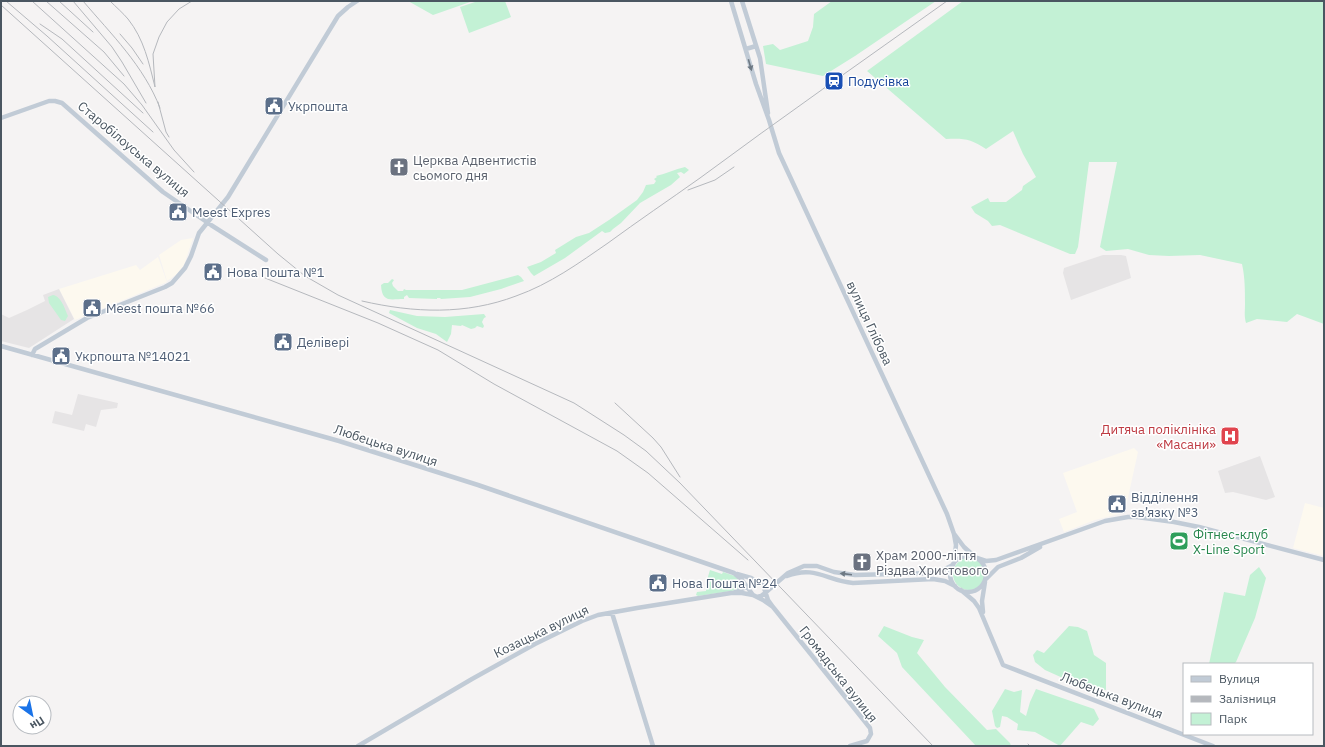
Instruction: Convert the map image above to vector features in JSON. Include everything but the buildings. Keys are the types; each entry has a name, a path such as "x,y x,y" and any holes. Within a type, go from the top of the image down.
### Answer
{"main road":[{"path":"345,1 348,7"},
{"path":"32,355 35,349 79,322 147,295 172,283 188,262 199,233 222,205 331,28 341,13 357,1"},
{"path":"731,1 756,84 769,120"},
{"path":"742,1 762,70 769,120"},
{"path":"734,10 744,7"},
{"path":"746,49 756,46"},
{"name":"Старобілоуська вулиця","path":"1,118 49,101 62,103 163,192 266,260"},
{"name":"вулиця Глібова","path":"769,120 782,163 933,482 954,534 956,545 953,564"},
{"name":"Любецька вулиця","path":"1,346 339,441 478,485 734,573 742,580 754,595"},
{"path":"754,595 772,587 792,570 804,566 812,565 842,574 860,575 933,573 941,571 962,557 976,557 986,561 996,560 1105,521 1128,517 1142,517 1199,527 1324,560"},
{"name":"вулиця Глібова","path":"954,534 964,547 976,557"},
{"path":"961,590 968,592 975,591 982,586 986,579 998,567 1021,558 1046,543"},
{"path":"976,557 984,565 986,572 982,601 984,618"},
{"path":"953,564 950,576 955,586"},
{"path":"779,581 790,575 806,572 816,572 843,582 933,579 945,581 961,590 977,604 984,618"},
{"path":"734,573 751,578 764,591 773,607"},
{"path":"739,591 743,587 742,580"},
{"path":"754,584 764,591"},
{"path":"734,593 754,584"},
{"path":"754,584 751,587 754,595 773,607"},
{"path":"764,591 769,587 772,587"},
{"name":"Козацька вулиця","path":"358,746 535,644 582,621 598,615 734,593 754,595"},
{"name":"Громадська вулиця","path":"773,607 870,728 871,734 866,741 850,746"},
{"path":"612,613 653,746"},
{"name":"Любецька вулиця","path":"984,618 1003,665 1183,734"},
{"name":"Любецька вулиця","path":"1186,735 1213,746"}],"shaded area":[{"path":"193,238 184,265 177,274 167,281 159,255 181,240"},
{"path":"1103,255 1126,256 1131,278 1071,300 1063,273 1064,268"},
{"path":"158,257 167,282 75,320 59,289 136,265 140,270"},
{"path":"59,289 74,319 29,348 1,341 1,314 9,318 45,301 43,295"},
{"path":"78,394 118,403 117,408 101,410 96,427 86,424 84,431 52,423 55,411 72,415"},
{"path":"1134,448 1138,452 1125,511 1123,513 1095,520 1064,532 1059,519 1077,512 1063,473"},
{"path":"1260,456 1275,497 1266,500 1233,492 1225,493 1218,471"},
{"path":"1305,503 1324,508 1324,556 1293,548"}],"green space":[{"path":"408,1 473,1 433,15"},
{"path":"478,1 505,1 511,17 469,33 460,7"},
{"path":"832,1 936,1 823,76 766,64 763,46 773,44 780,50 808,41 813,27 814,14"},
{"path":"963,1 1324,1 1324,324 1297,314 1287,322 1257,319 1246,323 1245,284 1242,264 1200,255 1149,255 1128,249 1106,251 1100,247 1117,162 1089,162 1078,247 1075,254 1070,254 1000,225 992,226 988,221 975,213 971,207 988,198 990,202 1006,202 1022,190 1023,186 1036,177 1023,154 1013,131 986,149 967,140 946,139 867,71"},
{"path":"685,167 689,170 684,174 681,172 677,173 680,177 671,185 640,203 610,232 605,233 602,231 565,258 534,276 527,267 541,262 556,253 555,250 576,237 589,233 609,220 637,200 646,185 654,184 656,181 654,179 657,177 656,176"},
{"path":"518,275 524,281 470,297 437,299 409,298 407,295 404,299 388,299 383,295 381,285 388,283 392,279 394,280 392,283 393,286 398,291 403,291 404,289 462,290"},
{"path":"53,295 60,300 64,307 68,316 65,321 61,320 49,303 48,297"},
{"path":"390,310 417,316 445,317 484,314 486,317 482,322 484,326 483,328 477,326 471,329 462,325 452,325 451,334 447,342 436,334 417,328 389,313"},
{"path":"966,558 972,558 982,565 985,574 984,580 978,587 972,590 966,590 956,583 953,577 953,571 960,561"},
{"path":"1259,567 1266,578 1255,618 1236,662 1209,663 1224,592 1245,596 1250,575"},
{"path":"710,570 735,576 741,582 741,587 738,590 698,596 696,595 697,592 706,591"},
{"path":"884,626 924,640 917,653 945,687 987,730 996,729 1010,743 1011,746 976,746 902,667 897,653 878,636"},
{"path":"1069,626 1078,627 1087,631 1094,655 1106,663 1106,690 1074,683 1045,670 1035,662 1033,655 1037,650 1044,653"},
{"path":"1005,689 1014,692 1022,690 1020,712 1026,716 1036,689 1094,709 1099,719 1093,726 1081,722 1060,746 1035,732 1017,730 1018,724 1007,717 1002,716 1000,727 997,728 995,726 992,711"}],"railway":[{"path":"6,1 153,132"},
{"path":"32,1 124,84 142,105 174,150 194,172"},
{"path":"46,1 104,52 124,76"},
{"path":"59,1 93,32"},
{"path":"73,1 112,47 146,103"},
{"path":"83,1 136,64 160,108"},
{"path":"110,1 122,12 134,27 142,43 155,87 153,54 159,37 167,22 179,9 192,1"},
{"path":"362,301 420,310 459,309 497,302 529,291 541,285 564,272 608,243 947,1"},
{"path":"1,5 278,254 305,276 338,295 574,403 646,451 680,483 933,746"},
{"path":"40,24 62,39 143,113"},
{"path":"120,34 143,64"},
{"path":"158,102 166,132 169,137"},
{"path":"688,190 715,180 734,167"},
{"path":"265,278 378,323 438,350 494,384 617,451 648,473 748,560"},
{"path":"615,403 661,447 680,477"}],"place":[{"name":"Подусівка","path":"834,81"},
{"name":"Укрпошта","path":"274,106"},
{"name":"Церква Адвентистів сьомого дня","path":"399,167"},
{"name":"Meest Expres","path":"178,212"},
{"name":"Нова Пошта №1","path":"213,272"},
{"name":"Meest пошта №66","path":"92,308"},
{"name":"Делівері","path":"283,342"},
{"name":"Укрпошта №14021","path":"61,356"},
{"name":"Дитяча поліклініка «Масани»","path":"1230,436"},
{"name":"Відділення зв’язку №3","path":"1117,504"},
{"name":"Фітнес-клуб X-Line Sport","path":"1179,541"},
{"name":"Храм 2000-ліття Різдва Христового","path":"862,562"},
{"name":"Нова Пошта №24","path":"658,583"}]}
